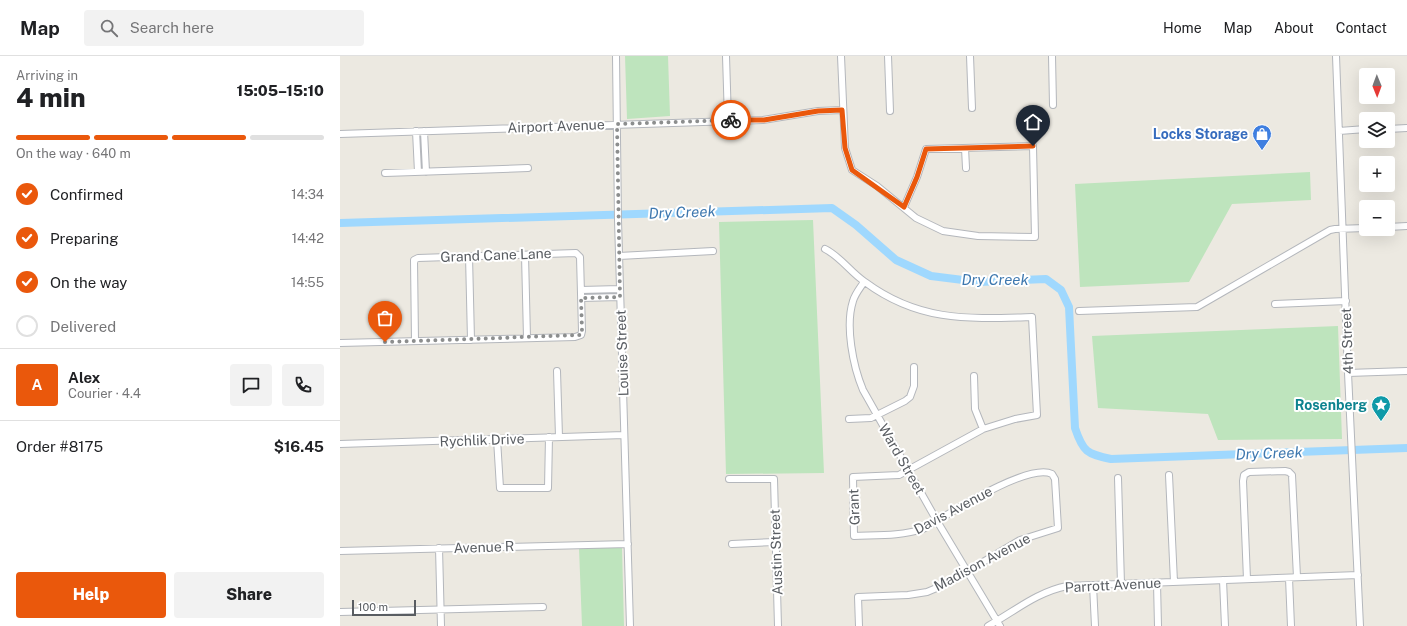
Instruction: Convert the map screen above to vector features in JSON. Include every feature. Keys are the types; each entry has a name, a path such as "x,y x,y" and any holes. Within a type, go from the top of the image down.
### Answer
{"street":[{"name":"Louise Street","path":"616,56 618,220 630,626"},
{"path":"726,56 728,120"},
{"path":"841,56 842,110 845,148 852,170 904,207 916,218 932,227 955,234 1035,237 1033,146 926,149 917,177 904,207"},
{"path":"888,56 890,111"},
{"path":"970,56 972,108"},
{"path":"1052,56 1053,106"},
{"name":"4th Street","path":"1336,56 1351,453 1360,626"},
{"name":"Airport Avenue","path":"340,134 764,120 818,111 842,110"},
{"path":"1395,129 1407,128"},
{"path":"1339,130 1359,130"},
{"path":"416,131 418,172"},
{"path":"424,131 426,172"},
{"path":"965,148 966,168"},
{"path":"384,173 528,168"},
{"path":"1395,227 1407,226"},
{"path":"1079,311 1197,306 1330,230 1359,228"},
{"path":"825,249 834,254 864,282 905,304 950,317 980,319 1032,317 1037,415 1015,419 983,429 909,470"},
{"path":"619,256 713,251"},
{"name":"Grand Cane Lane","path":"415,341 414,260 418,258 576,253 580,257 581,290"},
{"path":"525,255 527,338"},
{"path":"469,256 471,340"},
{"name":"Ward Street","path":"864,282 853,299 851,308 851,342 853,365 857,377 877,416 998,624"},
{"path":"340,344 581,335 581,290 620,289"},
{"path":"581,298 620,297"},
{"path":"1275,304 1346,302"},
{"path":"849,419 866,419 877,416 910,397 914,386 914,368"},
{"path":"557,371 559,437"},
{"path":"1348,373 1407,371"},
{"path":"974,376 975,409 983,429"},
{"name":"Rychlik Drive","path":"340,444 624,435"},
{"path":"497,439 500,488 548,488 549,437"},
{"name":"Grant","path":"854,536 853,478 892,476 909,470"},
{"path":"1247,579 1243,481 1244,475 1249,472 1285,471 1292,475 1297,577"},
{"name":"Davis Avenue","path":"854,536 908,534 923,529 1011,481 1030,474 1049,473 1052,474 1055,479 1058,528"},
{"path":"1169,476 1174,582"},
{"path":"1118,478 1121,584"},
{"name":"Austin Street","path":"729,480 774,479 778,626"},
{"name":"Madison Avenue","path":"859,626 858,597 918,594 946,584 1020,540 1058,528"},
{"path":"732,544 775,542"},
{"name":"Avenue R","path":"340,551 628,544"},
{"path":"439,548 441,626"},
{"name":"Parrott Avenue","path":"988,626 998,624 1039,594 1050,590 1093,585 1358,575"},
{"path":"1289,578 1291,626"},
{"path":"1223,580 1225,626"},
{"path":"1157,583 1158,626"},
{"path":"1093,585 1095,626"},
{"path":"340,612 543,607"}],"green space":[{"path":"625,56 668,56 670,116 627,119"},
{"path":"1310,172 1311,200 1232,204 1189,282 1080,287 1075,184"},
{"path":"813,220 824,473 726,474 719,222"},
{"path":"1338,326 1342,439 1218,440 1208,414 1098,408 1092,336"},
{"path":"579,548 622,548 624,626 582,626"}],"waterway":[{"name":"Dry Creek","path":"340,223 832,208 856,225 896,260 931,276 979,282 1046,279 1061,290 1069,307 1075,428 1084,447 1091,453 1111,459 1407,448"}],"way so far":[{"path":"385,342 581,335 581,298 620,297 617,124 731,120"}],"place":[{"name":"Locks Storage","path":"1262,151"},
{"name":"Rosenberg","path":"1381,422"}],"route":[{"path":"731,120 764,120 818,111 842,110 846,155 852,170 877,186 904,207 917,177 926,149 1033,146"}]}
